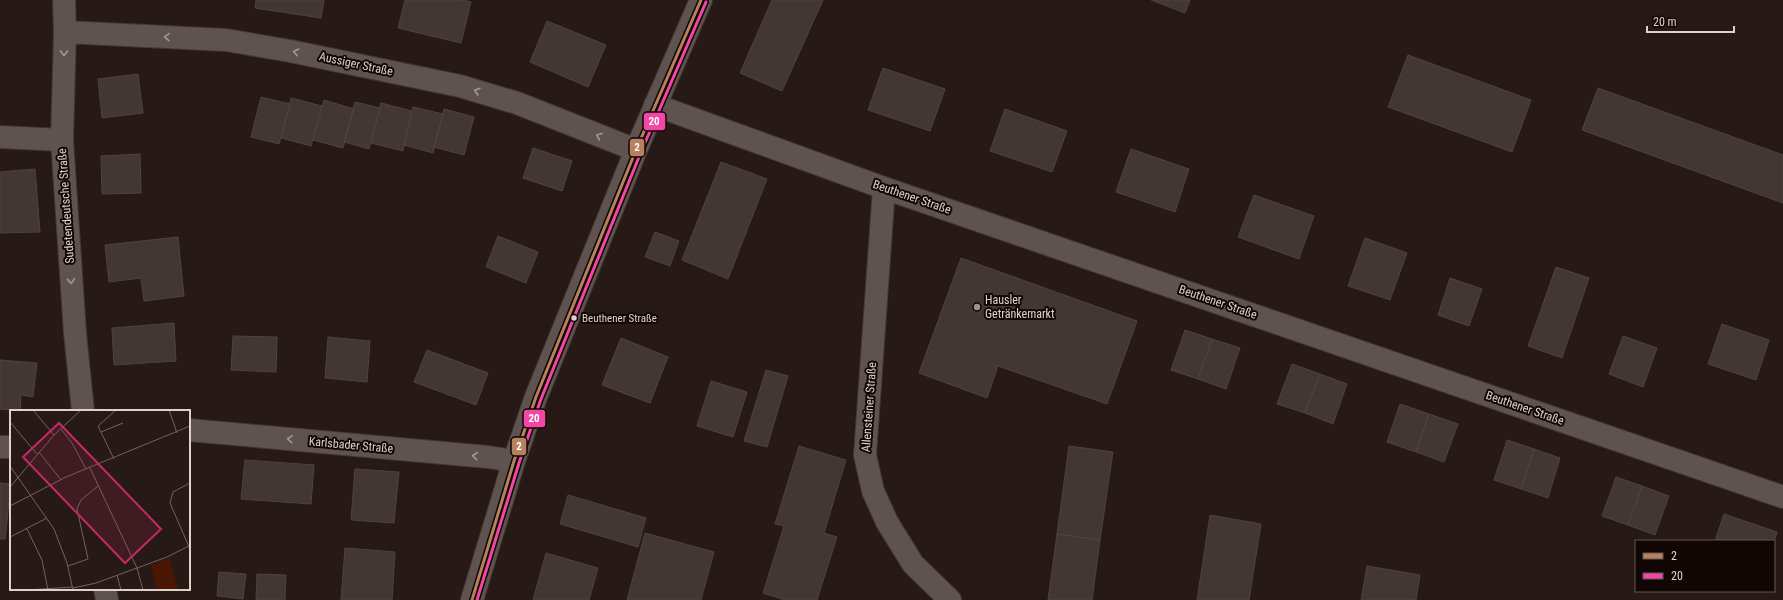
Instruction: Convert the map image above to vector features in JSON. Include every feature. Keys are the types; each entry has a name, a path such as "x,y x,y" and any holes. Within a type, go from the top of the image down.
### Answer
{"street":[{"name":"Sudetendeutsche Straße","path":"64,0 65,32 62,140 75,333 83,410"},
{"path":"472,600 514,461 536,397 636,150 701,0"},
{"name":"Aussiger Straße","path":"65,32 226,40 290,51 460,86 517,103 636,150"},
{"name":"Beuthener Straße","path":"655,105 884,188 1783,496"},
{"path":"0,136 62,140"},
{"name":"Allensteiner Straße","path":"884,188 865,454 873,491 887,522 913,564 950,600"},
{"name":"Karlsbader Straße","path":"190,430 488,457 514,461"},
{"path":"105,590 107,600"}],"building":[{"path":"256,0 324,0 321,18 255,8"},
{"path":"405,0 463,0 471,2 461,43 398,28"},
{"path":"772,0 823,0 782,91 740,73"},
{"path":"1151,0 1190,0 1185,13"},
{"path":"547,21 606,45 588,87 530,62"},
{"path":"1408,55 1531,100 1512,152 1388,107"},
{"path":"883,68 945,89 930,131 868,110"},
{"path":"138,74 143,113 102,118 98,79"},
{"path":"1598,88 1783,155 1783,203 1582,130"},
{"path":"261,97 290,104 279,144 251,137"},
{"path":"291,98 322,106 311,146 281,138"},
{"path":"324,100 354,109 343,148 313,140"},
{"path":"355,102 380,108 369,149 344,142"},
{"path":"381,103 412,111 403,151 371,143"},
{"path":"413,107 443,114 433,153 404,145"},
{"path":"444,109 474,117 464,155 434,147"},
{"path":"1005,109 1067,131 1052,172 990,151"},
{"path":"533,148 572,161 562,191 523,178"},
{"path":"1131,149 1189,169 1175,212 1116,192"},
{"path":"140,154 141,193 102,194 101,156"},
{"path":"721,162 767,179 728,279 682,260"},
{"path":"35,169 40,232 0,233 0,172"},
{"path":"1254,195 1314,216 1299,259 1238,237"},
{"path":"655,232 679,241 670,266 645,257"},
{"path":"498,236 538,252 526,283 486,267"},
{"path":"178,237 184,296 144,301 141,278 109,282 105,245"},
{"path":"1365,238 1407,253 1390,300 1348,286"},
{"path":"961,258 1137,321 1107,404 998,366 987,398 919,373"},
{"path":"1556,267 1589,278 1562,358 1528,346"},
{"path":"1450,278 1482,289 1469,326 1438,315"},
{"path":"174,323 176,361 114,365 112,328"},
{"path":"1722,324 1769,340 1756,380 1708,364"},
{"path":"1185,330 1212,339 1198,379 1171,370"},
{"path":"233,336 277,337 276,372 231,370"},
{"path":"1623,336 1657,348 1643,387 1609,374"},
{"path":"328,337 370,341 367,382 325,378"},
{"path":"621,338 668,357 650,403 602,385"},
{"path":"1212,339 1240,348 1226,389 1198,379"},
{"path":"427,350 488,373 476,405 414,382"},
{"path":"0,360 37,363 33,397 21,395 20,410 0,409"},
{"path":"1292,364 1320,374 1305,413 1277,404"},
{"path":"766,370 788,376 767,447 744,441"},
{"path":"1320,374 1347,384 1333,424 1305,413"},
{"path":"711,381 747,392 733,437 697,426"},
{"path":"1400,404 1429,414 1416,452 1387,442"},
{"path":"1429,414 1458,424 1444,462 1416,452"},
{"path":"1507,440 1534,449 1521,489 1494,480"},
{"path":"799,446 846,460 824,533 837,537 817,600 785,600 763,593 784,526 775,524"},
{"path":"1069,446 1113,452 1100,540 1057,534"},
{"path":"1534,449 1560,458 1548,498 1521,489"},
{"path":"245,460 314,465 311,504 241,499"},
{"path":"355,469 399,472 394,523 351,520"},
{"path":"1616,477 1642,486 1628,525 1602,516"},
{"path":"0,483 10,484 10,493 5,539 0,539"},
{"path":"1642,486 1669,496 1655,535 1628,525"},
{"path":"568,495 646,518 638,547 560,524"},
{"path":"1724,514 1777,532 1775,540 1715,540"},
{"path":"1210,515 1261,524 1249,600 1197,600"},
{"path":"645,533 714,552 701,600 627,600"},
{"path":"1057,534 1100,540 1092,600 1048,600"},
{"path":"345,548 395,552 392,600 341,600"},
{"path":"546,553 598,568 589,600 533,600"},
{"path":"1367,566 1420,575 1416,600 1361,600"},
{"path":"219,572 246,574 243,599 217,596"},
{"path":"257,574 286,575 285,600 256,600"}],"transit line":[{"name":"2","path":"472,600 514,461 536,397 636,150 701,0"},
{"name":"20","path":"477,600 519,463 541,399 641,152 706,2"}],"place":[{"name":"Hausler Getränkemarkt","path":"977,307"},
{"name":"Beuthener Straße","path":"574,318"}]}
